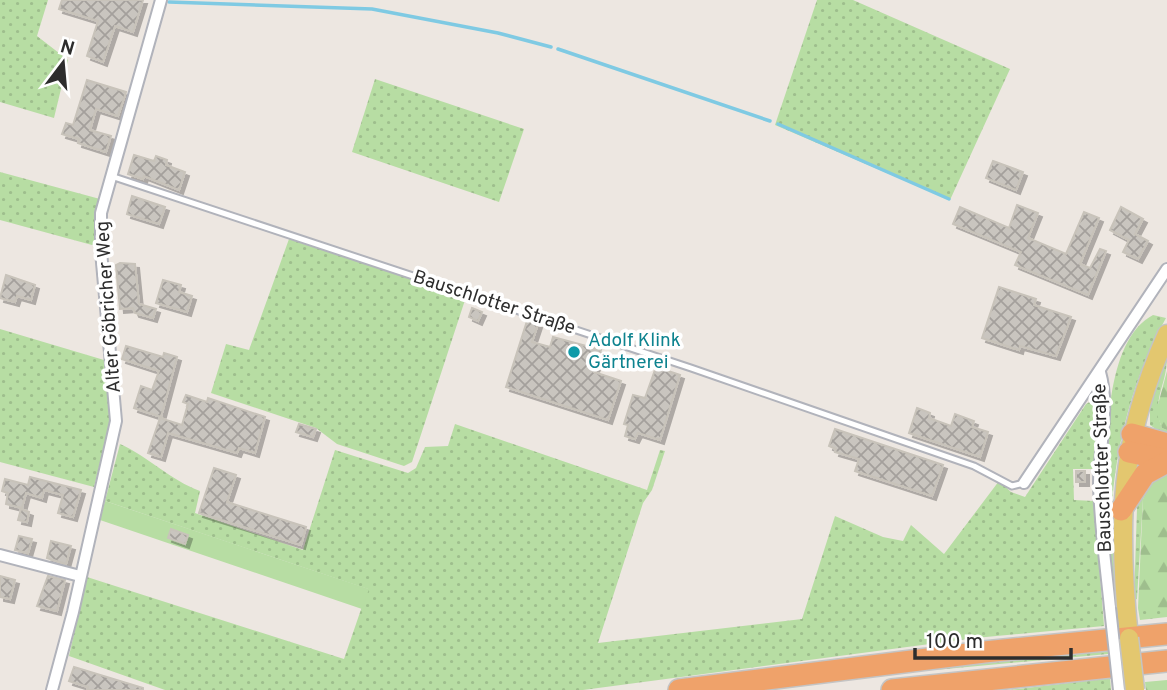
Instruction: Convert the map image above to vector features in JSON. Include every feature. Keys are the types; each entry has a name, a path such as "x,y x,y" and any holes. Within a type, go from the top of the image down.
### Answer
{"highway":[{"path":"1130,443 1167,444"},
{"path":"1130,443 1167,461"},
{"path":"1121,510 1145,474 1167,461"},
{"path":"680,690 984,652 1167,634"},
{"path":"892,690 1167,661"}],"main road":[{"path":"1135,690 1125,593 1121,510 1130,443 1145,387 1167,334"}],"street":[{"name":"Alter Göbricher Weg","path":"52,690 116,421 100,229 104,200 161,0"},
{"name":"Bauschlotter Straße","path":"1024,483 1167,269"},
{"name":"Bauschlotter Straße","path":"1100,372 1104,400 1100,451 1100,516 1119,690"},
{"path":"0,555 80,576"}],"lane":[{"name":"Bauschlotter Straße","path":"111,176 691,368 974,466 1008,484 1018,486 1024,483"}],"green space":[{"path":"0,0 48,0 37,36 68,60 54,118 0,102"},
{"path":"817,0 853,0 1010,69 950,200 775,125"},
{"path":"375,79 524,129 499,202 352,152"},
{"path":"0,172 100,199 96,243 92,245 0,220"},
{"path":"289,239 462,296 465,300 412,462 404,466 337,444 316,428 211,393 226,344 249,350"},
{"path":"1153,315 1166,318 1133,394 1115,475 1111,530 1118,592 1116,610 1105,529 1108,422 1117,370 1125,347 1137,328"},
{"path":"0,329 104,360 110,422 94,487 0,462"},
{"path":"1167,357 1158,409 1162,428 1167,430 1167,437 1150,425 1150,405"},
{"path":"1167,371 1167,430 1162,428 1156,412"},
{"path":"1095,399 1099,402 1095,469 1073,469 1074,500 1094,501 1104,626 975,638 583,690 165,690 69,656 87,577 344,659 368,589 105,501 120,444 200,491 195,513 303,550 335,450 408,473 416,468 425,447 448,446 455,424 647,490 660,450 665,451 652,490 643,503 598,643 802,619 835,516 883,537 903,541 911,525 944,554 999,481 1011,492 1025,497 1086,404"},
{"path":"1156,472 1143,499 1137,599 1134,600 1139,494"},
{"path":"1167,473 1167,608 1138,608 1143,499 1153,477"},
{"path":"105,501 369,589 362,609 100,520"},
{"path":"1138,608 1167,608 1167,617 1140,620"},
{"path":"1108,650 1108,654 935,670 959,666"},
{"path":"1110,678 1111,690 1009,690"},
{"path":"1167,680 1167,690 1146,690 1145,682"}],"building":[{"path":"62,0 143,0 133,32 115,26 103,62 87,56 98,21 59,9"},
{"path":"87,80 126,92 118,116 96,109 90,130 111,136 106,152 78,143 79,139 62,134 66,123 73,125"},
{"path":"134,155 154,161 156,156 167,160 166,165 185,172 179,190 144,176 143,179 128,174"},
{"path":"993,161 1023,172 1016,190 986,178"},
{"path":"132,196 165,207 159,224 127,214"},
{"path":"1017,205 1038,213 1028,238 1066,254 1084,212 1099,218 1080,264 1090,268 1100,249 1106,251 1088,295 1015,265 1021,252 953,224 960,207 1009,228"},
{"path":"1121,207 1143,219 1135,234 1148,241 1138,259 1123,252 1129,240 1110,230"},
{"path":"135,264 139,304 156,309 153,318 135,313 133,308 120,309 116,265"},
{"path":"6,275 35,285 31,300 17,296 15,302 0,298"},
{"path":"163,280 181,285 179,292 192,296 187,312 156,303"},
{"path":"999,287 1036,299 1034,305 1071,317 1056,356 1020,346 1019,350 982,338"},
{"path":"472,308 482,312 478,321 469,317"},
{"path":"527,321 538,324 532,342 550,347 553,337 601,350 594,372 621,381 608,420 506,387"},
{"path":"126,346 163,357 164,353 177,357 161,417 134,408 141,386 152,390 159,371 122,359"},
{"path":"656,367 680,375 660,440 638,433 635,439 625,436 628,425 624,424 633,395 645,398"},
{"path":"186,395 207,402 208,398 265,417 255,453 239,448 237,453 168,433 161,457 148,453 160,418 182,425 188,404 183,402"},
{"path":"917,408 930,413 929,418 951,426 955,414 974,421 972,427 988,432 980,457 909,433"},
{"path":"299,424 316,429 313,437 296,432"},
{"path":"835,429 943,465 932,496 855,471 859,459 835,452 836,449 829,446"},
{"path":"214,468 236,475 227,502 306,527 301,545 199,513"},
{"path":"1076,471 1085,471 1085,482 1076,482"},
{"path":"30,477 81,490 73,517 58,513 63,495 44,490 42,498 26,493 22,508 6,504 8,493 2,491 5,479 28,485"},
{"path":"21,509 29,512 27,522 18,520"},
{"path":"171,529 188,535 185,544 168,538"},
{"path":"19,536 32,539 28,553 15,550"},
{"path":"51,541 71,546 66,564 47,558"},
{"path":"0,576 15,580 10,599 0,597"},
{"path":"48,576 65,580 57,611 37,606"},
{"path":"74,667 143,690 87,690 88,687 69,681"}],"waterway":[{"path":"169,2 372,9 498,33 551,47"},
{"path":"558,49 770,121"},
{"path":"778,124 949,199"}],"place":[{"name":"Adolf Klink Gärtnerei","path":"574,352"}]}
